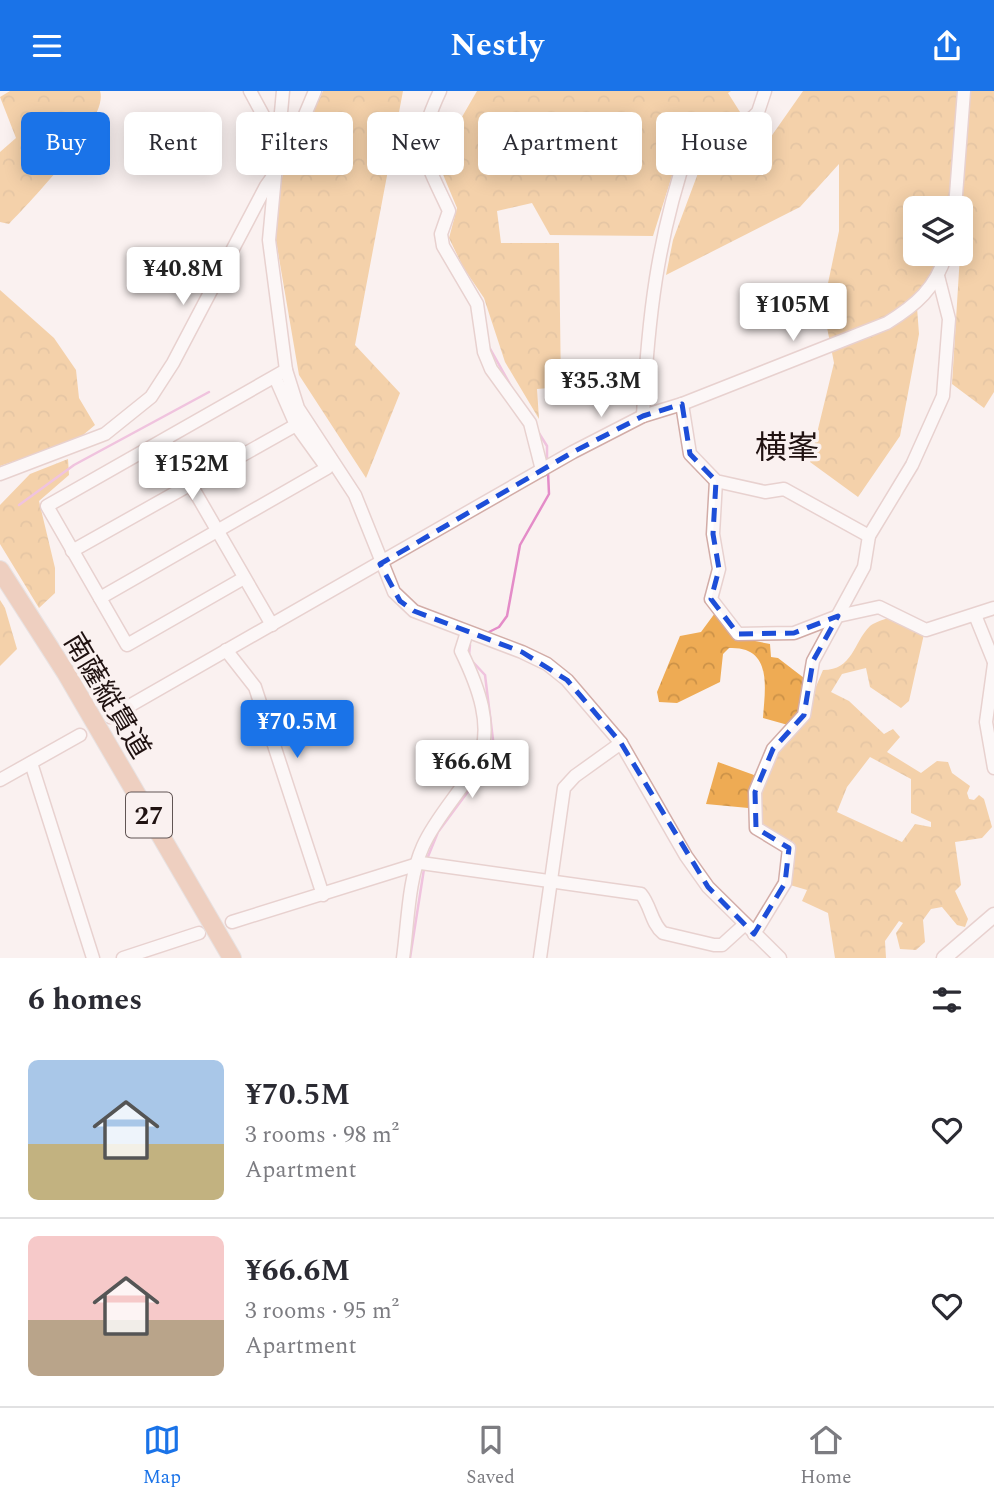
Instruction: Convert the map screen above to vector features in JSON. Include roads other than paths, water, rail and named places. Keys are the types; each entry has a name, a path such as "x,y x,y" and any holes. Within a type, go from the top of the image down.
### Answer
{"main road":[{"name":"南薩縦貫道","path":"0,569 66,673 232,958"}],"street":[{"path":"250,91 262,112"},
{"path":"281,112 283,91"},
{"path":"306,112 315,91"},
{"path":"440,91 423,130 423,155 449,211 441,234 443,246 477,304 484,352 491,369 530,423 547,468"},
{"path":"643,416 647,340 665,222 690,146 697,139 752,118 758,112 765,91"},
{"path":"956,196 964,91"},
{"path":"0,474 105,434 151,397 173,363 237,238 273,175"},
{"path":"100,598 327,468 296,425 280,373 269,240 275,175"},
{"path":"110,717 643,416 682,404 887,323 914,306 938,277 942,266"},
{"path":"232,922 422,864 641,894 648,902 657,928 663,933 714,945 722,945 749,929 785,883 789,848 756,828 755,792 773,749 804,715 813,661 864,567 869,535 912,465 943,396 949,320 938,277"},
{"path":"244,578 127,645 47,506 280,373"},
{"path":"280,373 298,408 361,506 380,564 394,592 407,606 547,664 568,680 621,743 685,856 708,887 780,958"},
{"path":"682,404 690,454 716,481 765,492 784,489 869,535"},
{"path":"72,551 296,425"},
{"path":"165,440 272,625"},
{"path":"716,481 713,534 719,569 711,599 738,634 794,633 838,616 879,607 926,630 994,608"},
{"path":"975,615 994,663 986,722 994,768"},
{"path":"402,958 422,864 423,846 477,763 484,744 477,683 461,651 467,632"},
{"path":"226,650 255,687 323,895"},
{"path":"0,780 80,735"},
{"path":"540,958 564,788 621,743"},
{"path":"31,763 93,958"},
{"path":"944,958 994,915"},
{"path":"123,958 198,933"}],"waterway":[{"path":"488,345 512,388"},
{"path":"19,505 74,465 209,392"},
{"path":"537,430 547,446 547,462"},
{"path":"489,632 499,627 507,616 520,545 549,494 548,472"},
{"path":"469,655 470,645"},
{"path":"427,859 438,832 489,763 494,748 485,675 472,661"},
{"path":"410,958 424,869"}],"district":[{"name":"横峯","path":"787,447"}]}
